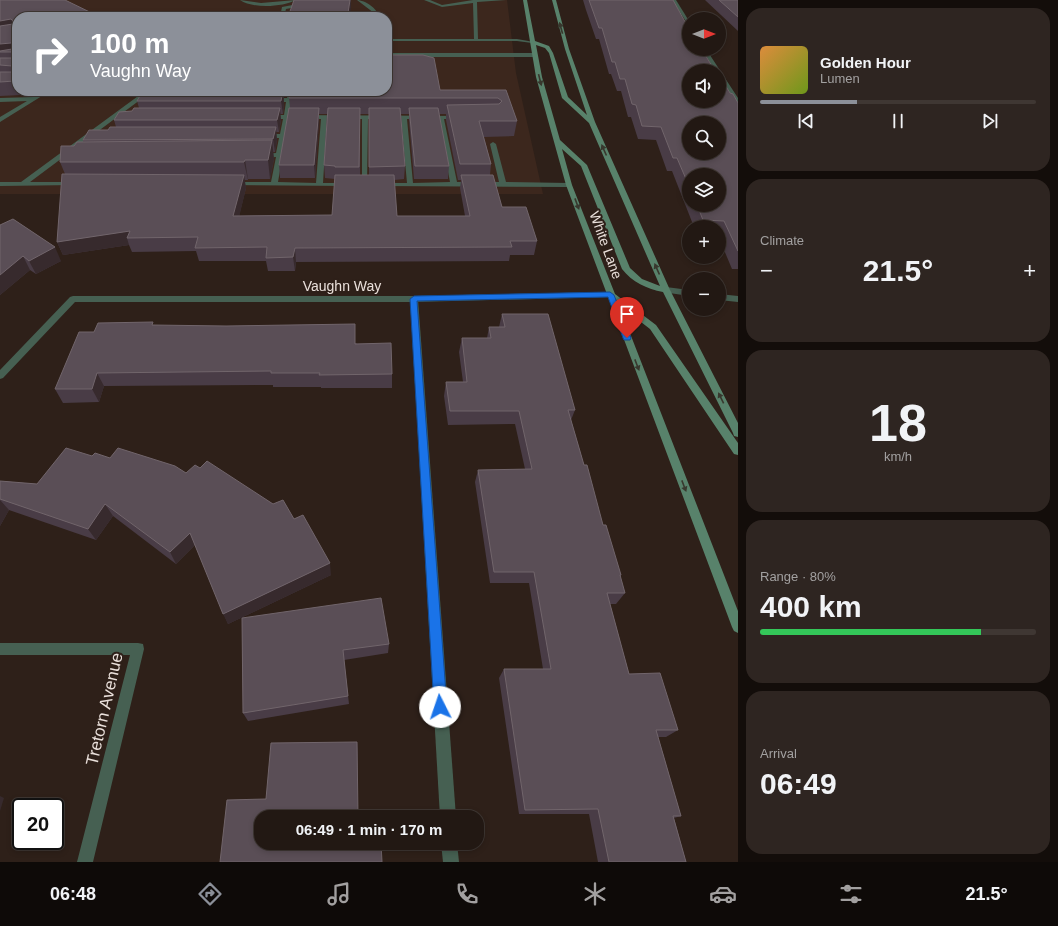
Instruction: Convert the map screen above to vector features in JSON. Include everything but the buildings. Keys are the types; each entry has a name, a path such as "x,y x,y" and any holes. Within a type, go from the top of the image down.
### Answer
{"main road":[{"name":"White Lane","path":"524,0 534,55 569,185 738,627"},
{"path":"554,0 567,49 592,122 666,290 738,433"},
{"path":"532,42 547,47 551,53 564,98 592,122"},
{"path":"557,141 584,165 626,269 635,279 651,287 666,290"},
{"path":"610,295 653,327 738,451"}],"street":[{"path":"242,0 262,5 296,0"},
{"path":"283,12 284,8 304,3 330,0"},
{"path":"359,0 376,12"},
{"path":"426,0 442,6 475,1 504,0"},
{"path":"674,0 682,13"},
{"path":"475,1 476,40"},
{"path":"392,40 517,40 532,42"},
{"path":"392,56 534,55"},
{"path":"726,83 738,102"},
{"path":"0,120 3,116 39,96"},
{"path":"22,184 142,96"},
{"path":"274,184 290,96"},
{"path":"0,100 34,99"},
{"path":"136,100 151,100"},
{"path":"266,100 290,100"},
{"path":"113,117 129,117"},
{"path":"263,117 464,117"},
{"path":"319,185 324,117"},
{"path":"364,185 365,117"},
{"path":"404,117 410,184"},
{"path":"441,117 454,185"},
{"path":"87,136 103,136"},
{"path":"260,136 283,136"},
{"path":"493,144 503,184"},
{"path":"256,156 280,155"},
{"path":"59,157 74,157"},
{"path":"0,184 78,184"},
{"path":"227,184 569,185"},
{"path":"666,290 682,292"},
{"name":"Vaughn Way","path":"0,376 73,299 414,299 610,295"},
{"path":"726,297 738,299"},
{"path":"414,299 448,810"},
{"name":"Tretorn Avenue","path":"0,649 138,649 86,862"},
{"path":"449,850 450,862"}],"shaded area":[{"path":"0,0 507,0 516,73 543,194 0,194"}],"route":[{"path":"440,707 414,299 610,295 627,338"}]}
